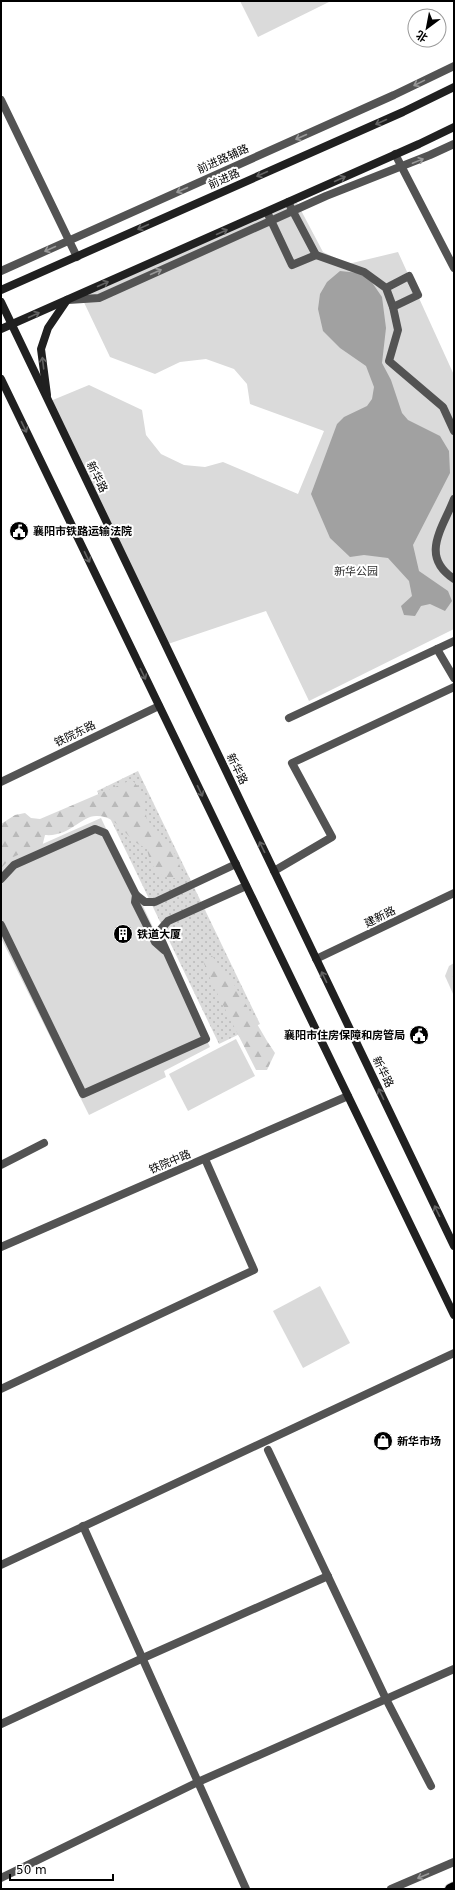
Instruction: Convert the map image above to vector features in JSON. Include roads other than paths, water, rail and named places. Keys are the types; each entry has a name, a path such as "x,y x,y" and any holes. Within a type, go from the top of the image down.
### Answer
{"main road":[{"name":"前进路","path":"1,290 396,115 454,87"},
{"path":"1,330 454,127"},
{"path":"48,402 41,349 48,328 67,300"},
{"name":"新华路","path":"1,302 454,1246"},
{"path":"1,380 454,1315"},
{"path":"1,394 16,410"},
{"path":"450,1889 454,1887"}],"street":[{"name":"前进路辅路","path":"1,271 394,95 454,66"},
{"path":"1,100 77,256"},
{"path":"67,300 99,298 326,196 402,167 454,144"},
{"path":"395,154 454,268"},
{"path":"288,202 316,255"},
{"path":"267,212 292,265 316,255 364,272 386,288 393,307 398,330 389,361 443,407 454,431"},
{"path":"386,288 409,276 418,295 393,307"},
{"path":"454,499 435,541 435,552 441,567 454,579"},
{"path":"289,718 454,641"},
{"path":"437,649 454,678"},
{"path":"274,871 332,837 292,763 454,687"},
{"name":"铁院东路","path":"1,782 159,706"},
{"path":"1,879 14,865 95,829 105,833 136,895 136,902 156,942 167,953"},
{"path":"136,895 146,902 155,902 236,864"},
{"path":"1,925 83,1094 206,1039 160,937 161,929 168,921 246,886"},
{"name":"建新路","path":"316,960 454,893"},
{"name":"铁院中路","path":"1,1247 348,1096"},
{"path":"1,1166 44,1142"},
{"path":"1,1389 254,1270 205,1159"},
{"path":"1,1565 454,1353"},
{"path":"268,1450 386,1699 431,1786"},
{"path":"84,1526 246,1889"},
{"path":"1,1724 143,1658 328,1576"},
{"path":"1,1878 198,1782 454,1669"},
{"path":"392,1889 454,1862"}],"place":[{"name":"襄阳市铁路运输法院","path":"19,531"},
{"name":"铁道大厦","path":"123,934"},
{"name":"襄阳市住房保障和房管局","path":"419,1035"},
{"name":"新华市场","path":"383,1441"}],"park label":[{"name":"新华公园","path":"356,571"}]}
